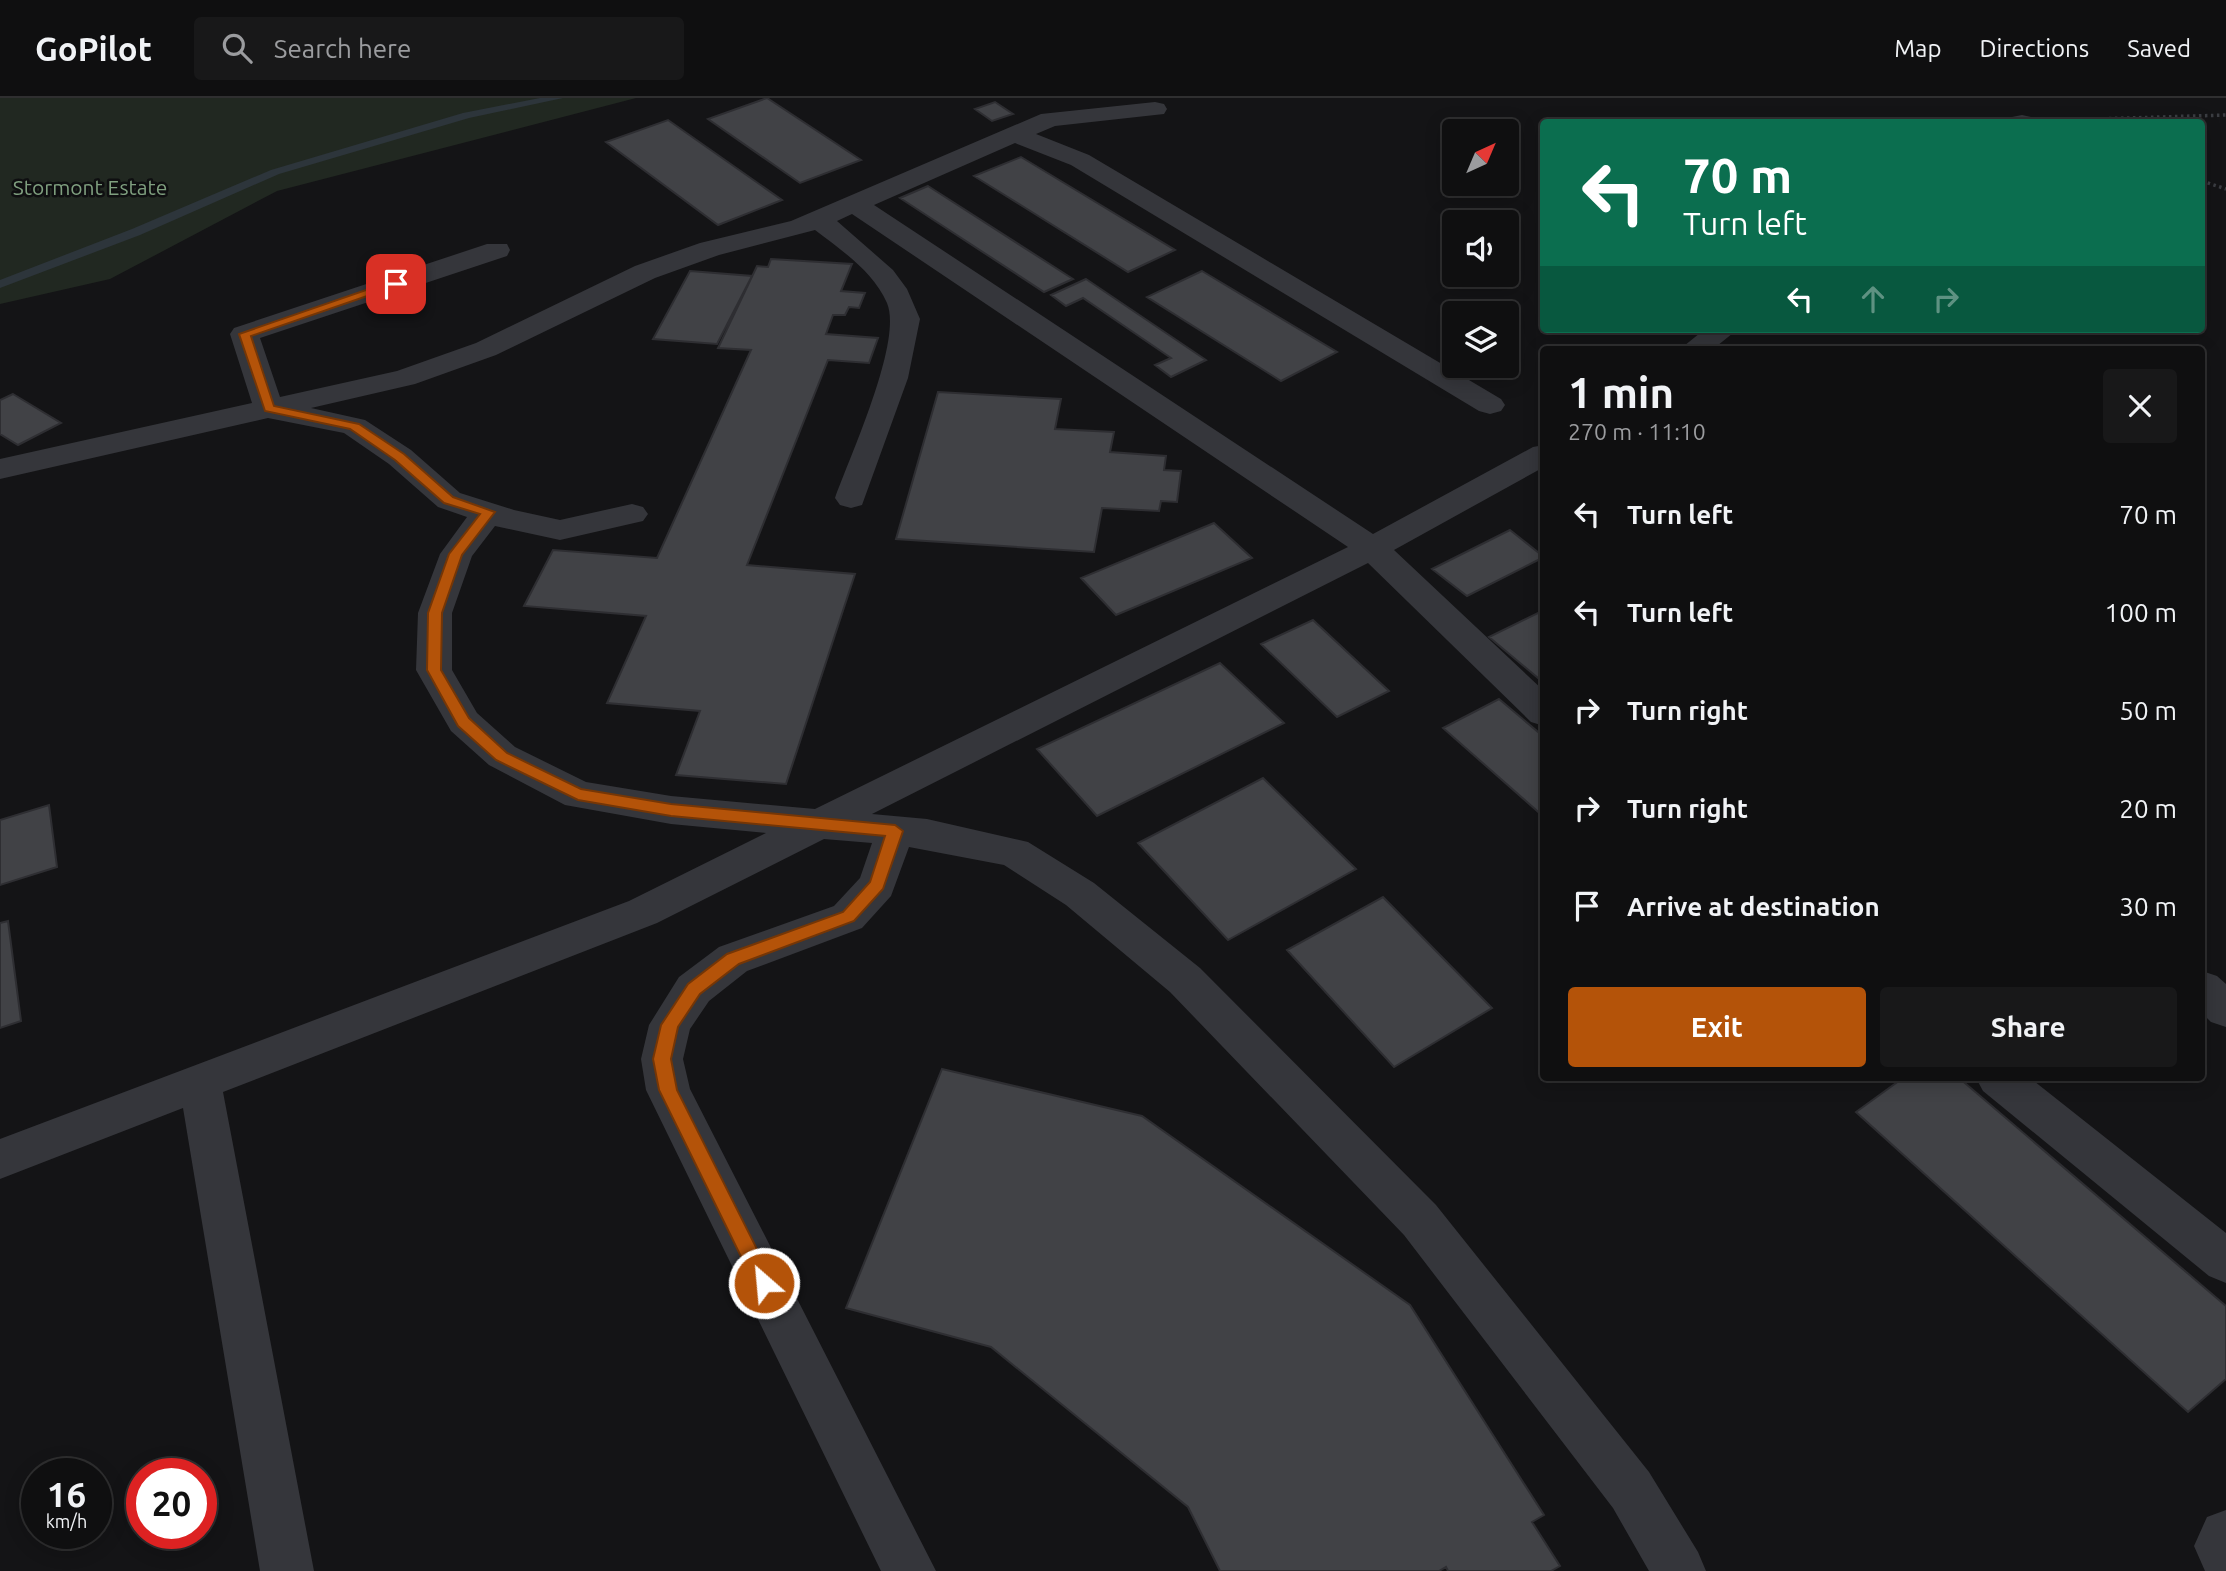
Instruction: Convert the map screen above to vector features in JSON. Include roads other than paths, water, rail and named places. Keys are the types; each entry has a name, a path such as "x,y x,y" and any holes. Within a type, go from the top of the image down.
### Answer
{"lane":[{"path":"0,470 405,378 486,349 645,272 710,249 819,220 1050,119 1155,109"},
{"path":"1016,134 1080,160 1490,405"},
{"path":"856,205 931,251 1372,548 1540,709"},
{"path":"819,220 858,251 893,289 906,320 897,363 851,498"},
{"path":"269,409 244,334 497,250"},
{"path":"1699,346 1718,333"},
{"path":"269,409 354,426 400,457 449,500 488,512 560,530 632,514"},
{"path":"0,1159 643,912 1539,464"},
{"path":"488,512 456,554 435,613 434,670 464,722 502,757 578,795 671,810 927,834 1014,852 1080,894 1185,980 1420,1220 1631,1490 1679,1571"},
{"path":"895,831 877,885 848,917 733,959 694,989 670,1025 662,1059 668,1090 908,1571"},
{"path":"2205,991 2226,1010"},
{"path":"2002,1081 2226,1261"},
{"path":"200,1083 287,1571"},
{"path":"2226,1536 2220,1546 2226,1557"}],"waterway":[{"path":"0,284 136,232 275,172 467,115 558,98"}],"park label":[{"name":"Stormont Estate","path":"90,188"}]}
